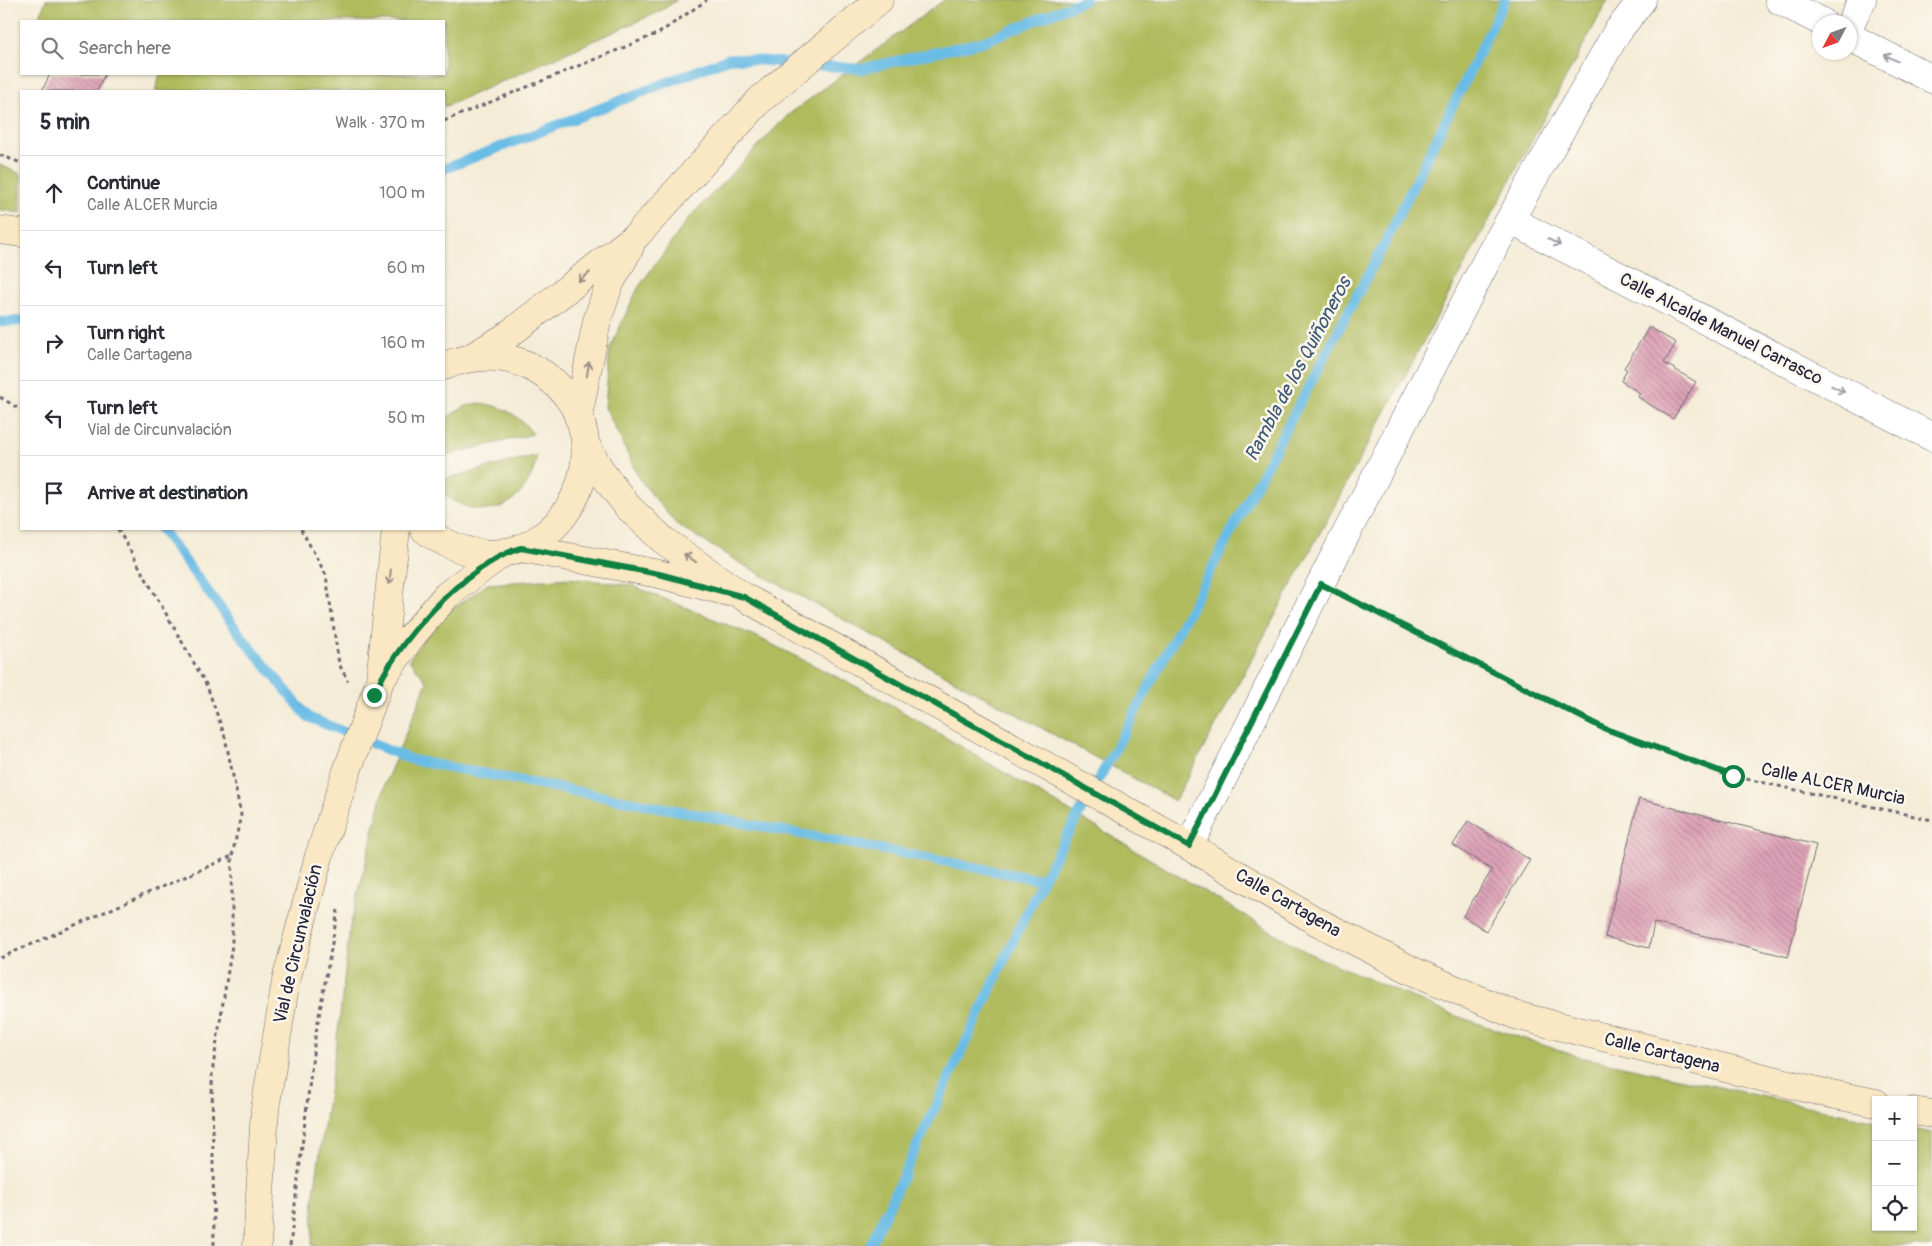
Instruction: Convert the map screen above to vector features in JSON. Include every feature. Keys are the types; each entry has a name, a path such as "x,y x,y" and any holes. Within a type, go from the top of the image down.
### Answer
{"main road":[{"path":"445,366 472,357 504,338 636,236 761,99 879,0"},
{"path":"0,230 20,232"},
{"path":"578,417 597,321 609,285 636,236"},
{"path":"472,357 498,357 531,367 546,376 565,394 578,417 586,445"},
{"name":"Vial de Circunvalación","path":"380,681 422,622 447,595 512,550 549,532 571,508 584,477 586,445"},
{"name":"Calle Cartagena","path":"586,445 602,473 628,507 663,540 744,597 1189,846 1316,921 1412,971 1515,1015 1821,1092 1872,1102"},
{"name":"Vial de Circunvalación","path":"257,1246 265,1109 286,981 319,856 347,771 380,681 396,530"},
{"name":"Calle Cartagena","path":"425,530 443,543 472,553 512,550 659,574 744,597"},
{"path":"1917,1112 1932,1114"}],"street":[{"path":"1189,846 1484,267 1618,32 1642,0"},
{"path":"1779,0 1812,17"},
{"path":"1855,15 1862,0"},
{"path":"1857,41 1932,79"},
{"name":"Calle Alcalde Manuel Carrasco","path":"1510,220 1932,437"}],"path":[{"path":"445,121 659,33 707,0"},
{"path":"0,154 20,163"},
{"path":"0,397 20,409"},
{"path":"119,530 207,686 225,737 241,815 232,856 232,945 212,1073 214,1246"},
{"path":"301,530 326,575 340,664 350,686"},
{"name":"Calle ALCER Murcia","path":"1321,584 1603,728 1733,776 1932,820"},
{"path":"0,958 232,856"},
{"path":"290,1246 315,1038 339,902"}],"green space":[{"path":"46,0 677,0 659,12 445,107 445,90 155,90 160,75 445,75 445,20 38,20"},
{"path":"944,0 1608,0 1175,801 740,563 676,524 640,480 605,407 610,348 638,288 689,218 788,115"},
{"path":"0,165 20,174 20,213 0,210"},
{"path":"478,403 495,406 516,416 533,434 445,456 445,418 466,406"},
{"path":"537,455 532,473 525,487 515,498 503,506 489,510 475,509 459,504 445,495 445,479"},
{"path":"571,578 631,585 757,637 881,699 1308,953 1453,1015 1576,1056 1872,1120 1872,1231 1917,1231 1917,1130 1932,1133 1932,1246 312,1246 314,1193 339,1024 350,927 385,784 427,682 409,660 437,620 487,584"}],"building":[{"path":"50,75 105,75 97,90 42,90"},
{"path":"1649,327 1676,343 1664,363 1696,382 1673,419 1638,397 1640,393 1621,381 1627,370 1624,368"},
{"path":"1639,799 1816,845 1788,957 1654,923 1649,948 1605,937"},
{"path":"1468,821 1530,860 1486,931 1463,916 1492,870 1453,845"}],"waterway":[{"path":"445,169 730,58 861,69 982,42 1085,0"},
{"name":"Rambla de los Quiñoneros","path":"870,1246 1042,880 1115,750 1386,241 1505,0"},
{"path":"0,322 20,321"},
{"path":"162,530 245,641 308,717 412,760 1042,880"}],"route":[{"path":"374,695 380,681 411,637 447,595 504,552 521,548 659,574 744,597 1189,846 1321,584 1603,728 1733,776"}]}
